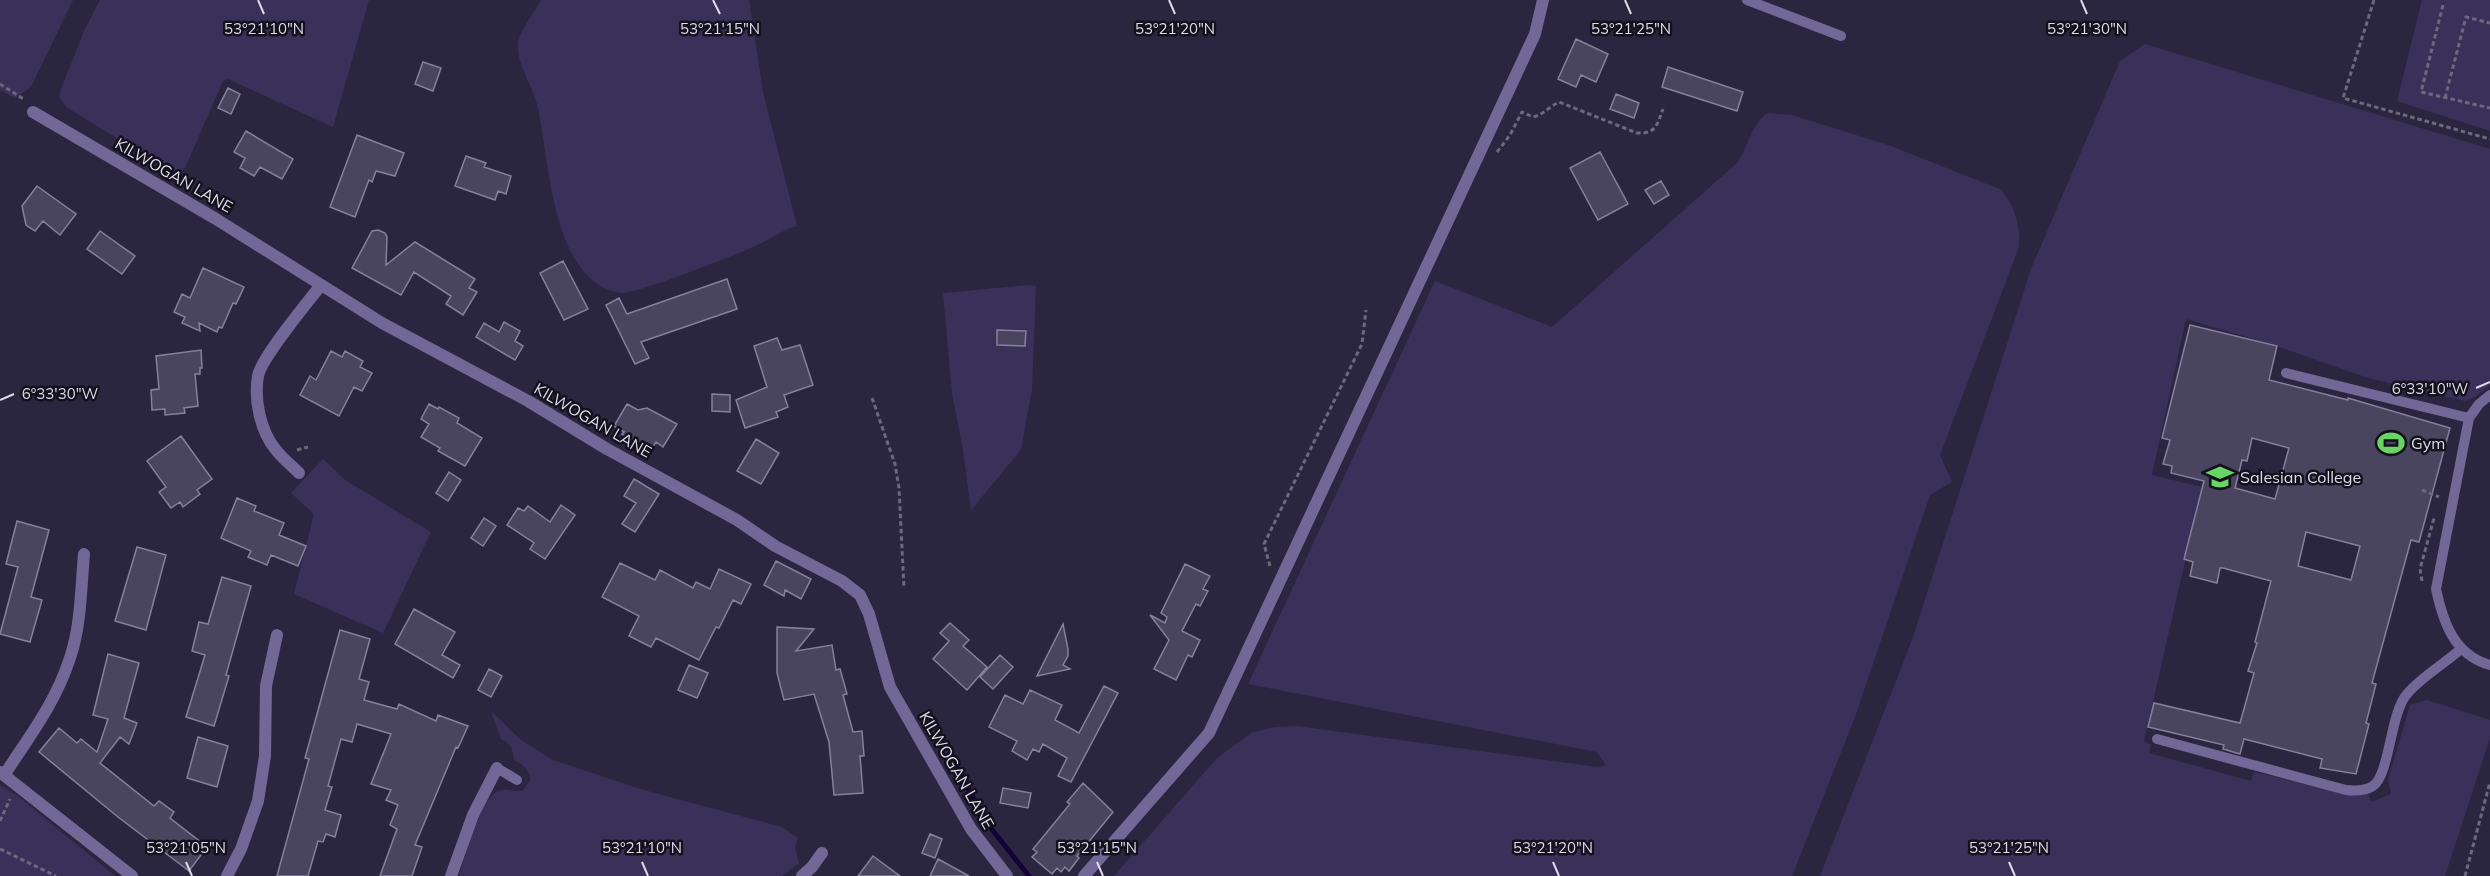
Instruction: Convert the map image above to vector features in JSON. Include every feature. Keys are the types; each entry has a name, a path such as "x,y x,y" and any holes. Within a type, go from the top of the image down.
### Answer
{"street":[{"path":"1084,876 1209,733 1535,34 1543,0"},
{"name":"KILWOGAN LANE","path":"33,112 216,219 382,323 528,401 608,449 737,520 775,546 852,587 866,604 890,687 971,829 1007,876"},
{"path":"299,473 275,449 262,425 258,402 258,375 276,345 321,285"},
{"path":"84,554 74,642 70,658 58,689 31,739 2,773 132,876"},
{"path":"226,876 241,849 258,801 266,753 266,686 277,635"},
{"path":"451,876 473,815 497,768"},
{"path":"802,876 822,853"}],"lane":[{"path":"1747,0 1841,36"},
{"path":"2286,373 2469,418"},
{"path":"2490,395 2479,404 2469,418 2436,589 2440,609 2461,649 2490,665"},
{"path":"2157,739 2346,790 2361,791 2373,785 2381,775 2400,704 2407,693 2461,649"},
{"path":"497,768 517,780"}],"path":[{"path":"2374,0 2343,98 2490,140"},
{"path":"2443,5 2421,92 2490,108"},
{"path":"2445,98 2466,17 2490,23"},
{"path":"0,84 26,102 33,112"},
{"path":"1475,163 1498,152 1522,112 1533,117 1542,115 1550,106 1559,102 1637,133 1648,133 1655,128 1663,109"},
{"path":"1278,584 1272,574 1264,544 1362,344 1365,310"},
{"path":"872,398 895,464 899,488 904,588"},
{"path":"292,448 298,450 308,447"},
{"path":"2465,876 2490,782"},
{"path":"0,821 10,799"},
{"path":"0,849 56,876"}],"shaded area":[{"path":"0,0 73,0 31,87 15,98 0,90"},
{"path":"100,0 369,0 333,127 228,79 223,81 185,168 178,172 171,171 66,107 60,98 60,91 85,29"},
{"path":"541,0 749,0 763,92 797,226 759,245 644,288 620,293 597,283 579,266 566,242 557,214 537,104 518,52 521,34"},
{"path":"2422,0 2490,0 2490,131 2397,101"},
{"name":"Salesian College","path":"2145,44 2490,149 2490,385 2475,397 2465,401 2368,378 2277,346 2186,319 2152,475 2202,487 2144,741 2151,745 2149,753 2251,781 2254,772 2356,796 2368,793 2371,802 2391,794 2388,780 2410,705 2427,700 2490,720 2490,738 2445,876 1820,876 1912,640 2031,269 2120,61"},
{"path":"1767,113 1792,115 1891,146 2002,190 2016,217 2019,231 2019,247 1940,455 1952,482 1930,495 1855,717 1792,876 1114,876 1217,758 1251,733 1274,727 1297,726 1597,767 1606,765 1597,752 1248,684 1435,281 1552,327 1737,163 1753,130"},
{"path":"1036,286 1032,389 1021,450 971,510 952,393 943,293"},
{"path":"323,459 345,480 431,532 383,633 294,594 314,514 291,493"},
{"path":"491,711 521,740 553,760 640,789 782,827 798,838 795,847 799,863 782,876 459,876 479,816 491,796 501,790 522,791 531,779 525,767 514,760 509,745 501,739"},
{"path":"0,785 18,796 115,876 0,876"}],"building":[{"path":"1576,39 1608,54 1596,82 1581,75 1576,87 1558,79"},
{"path":"423,62 441,68 433,91 415,84"},
{"path":"1668,67 1743,92 1737,111 1662,87"},
{"path":"228,88 240,94 231,114 218,108"},
{"path":"1616,94 1639,103 1634,118 1610,109"},
{"path":"246,131 293,159 282,179 260,167 254,176 240,168 245,158 234,152"},
{"path":"357,135 404,153 395,176 376,171 372,182 369,180 355,217 330,207"},
{"path":"1600,152 1628,204 1598,220 1570,168"},
{"path":"466,156 486,163 484,167 511,176 506,194 498,191 495,200 455,186"},
{"path":"1661,181 1669,195 1654,204 1645,190"},
{"path":"37,186 76,214 60,235 43,221 35,231 26,225 22,206"},
{"path":"378,230 385,233 387,237 386,265 415,242 475,279 469,288 477,292 463,315 446,304 451,296 414,272 401,295 352,268 372,231"},
{"path":"100,231 135,256 122,274 87,249"},
{"path":"563,261 588,309 564,320 540,273"},
{"path":"203,268 244,287 236,304 233,303 222,328 219,327 217,332 199,323 200,331 182,323 185,317 174,312 182,294 190,298"},
{"path":"727,279 737,309 641,342 649,358 635,364 606,305 619,298 627,314"},
{"path":"504,322 520,331 515,341 523,346 515,360 476,337 484,323 499,332"},
{"path":"2190,325 2277,346 2269,380 2348,400 2348,398 2450,428 2419,542 2411,540 2372,683 2376,684 2366,723 2369,724 2356,774 2320,768 2322,759 2244,739 2240,754 2223,749 2224,745 2148,727 2154,703 2240,723 2254,673 2248,671 2271,581 2223,568 2220,568 2217,583 2190,576 2193,562 2184,559 2204,481 2171,473 2172,466 2163,464 2170,440 2162,438","holes":["2252,438 2289,448 2275,499 2235,488 2242,460 2247,461","2306,532 2360,546 2351,580 2298,566"]},
{"path":"997,330 1026,331 1025,346 997,345"},
{"path":"777,338 782,350 800,345 813,385 784,395 788,407 776,412 778,417 745,428 736,400 767,387 754,346"},
{"path":"201,350 202,368 200,368 200,374 195,374 198,406 184,408 185,413 165,415 165,409 152,410 151,390 159,389 156,356"},
{"path":"331,351 342,357 345,351 363,361 360,367 372,373 362,391 354,387 339,416 300,395 310,376 316,380"},
{"path":"712,394 730,395 730,412 712,411"},
{"path":"429,404 459,418 457,423 482,438 465,466 438,451 440,448 421,437 429,424 421,419"},
{"path":"627,404 638,410 647,408 677,424 663,447 656,442 650,451 622,434 624,432 614,426"},
{"path":"181,436 212,479 197,490 200,494 183,507 180,502 171,508 159,492 166,487 147,461"},
{"path":"756,439 779,453 761,484 737,471"},
{"path":"449,472 461,480 448,501 436,493"},
{"path":"634,479 659,494 635,532 622,524 636,503 624,496"},
{"path":"237,498 256,506 254,511 284,523 279,535 306,546 298,566 271,555 267,565 248,557 251,551 221,538"},
{"path":"561,505 575,515 545,559 530,549 534,543 507,525 518,508 524,511 528,506 550,522"},
{"path":"484,518 496,526 483,546 471,538"},
{"path":"17,521 49,530 31,597 42,600 30,642 0,634 18,567 6,564"},
{"path":"137,547 166,555 146,630 115,621"},
{"path":"776,561 811,579 801,599 785,590 784,596 764,585"},
{"path":"620,563 655,580 660,570 693,588 696,582 710,589 719,569 751,584 741,604 733,600 699,660 656,638 651,647 629,636 639,616 602,597"},
{"path":"1185,564 1210,576 1203,589 1208,591 1200,606 1196,604 1182,631 1200,640 1192,657 1188,655 1176,680 1154,669 1169,640 1150,615 1165,623 1167,617 1161,613"},
{"path":"222,577 251,586 214,726 186,717 205,655 192,651 199,622 208,624"},
{"path":"414,609 455,632 442,655 460,665 453,678 395,644"},
{"path":"950,623 969,640 963,646 987,667 967,690 933,659 949,641 940,633"},
{"path":"1063,624 1068,656 1063,665 1070,669 1037,676"},
{"path":"777,627 814,629 796,651 832,645 836,670 840,669 847,694 843,695 853,732 862,731 864,756 860,756 863,793 834,795 829,742 814,694 784,700 777,673"},
{"path":"340,630 370,639 359,679 369,682 364,700 397,709 399,704 436,721 438,715 468,726 458,748 456,747 415,845 422,847 412,876 380,876 397,829 390,825 398,805 386,800 391,790 371,784 391,734 357,724 352,742 341,739 328,786 332,787 325,810 341,815 335,837 326,834 323,842 318,841 308,876 277,876 309,759 305,758"},
{"path":"108,654 139,663 124,718 137,723 129,744 120,737 100,763 154,806 159,801 174,812 170,818 207,847 189,871 118,817 39,752 59,728 77,743 81,739 97,752 108,719 93,715"},
{"path":"1000,655 1013,667 993,689 980,677"},
{"path":"689,665 708,673 697,698 678,690"},
{"path":"489,669 502,676 491,697 478,690"},
{"path":"1104,686 1118,693 1071,782 1058,776 1067,758 1043,744 1039,752 1033,749 1027,760 1012,751 1017,741 989,727 1005,695 1023,704 1030,690 1062,705 1055,720 1079,733"},
{"path":"198,737 228,746 217,787 187,778"},
{"path":"1083,783 1113,812 1077,856 1079,858 1069,871 1065,867 1061,872 1057,868 1052,874 1032,857 1037,852 1033,849 1070,804 1067,802"},
{"path":"1003,788 1031,793 1028,808 1000,803"},
{"path":"930,834 942,839 935,858 922,853"},
{"path":"873,856 900,876 858,876"},
{"path":"938,859 969,876 930,876"}],"waterway":[{"path":"951,756 986,822 1029,876"}],"place":[{"name":"Gym","path":"2391,443"},
{"name":"Salesian College","path":"2220,477"}]}
